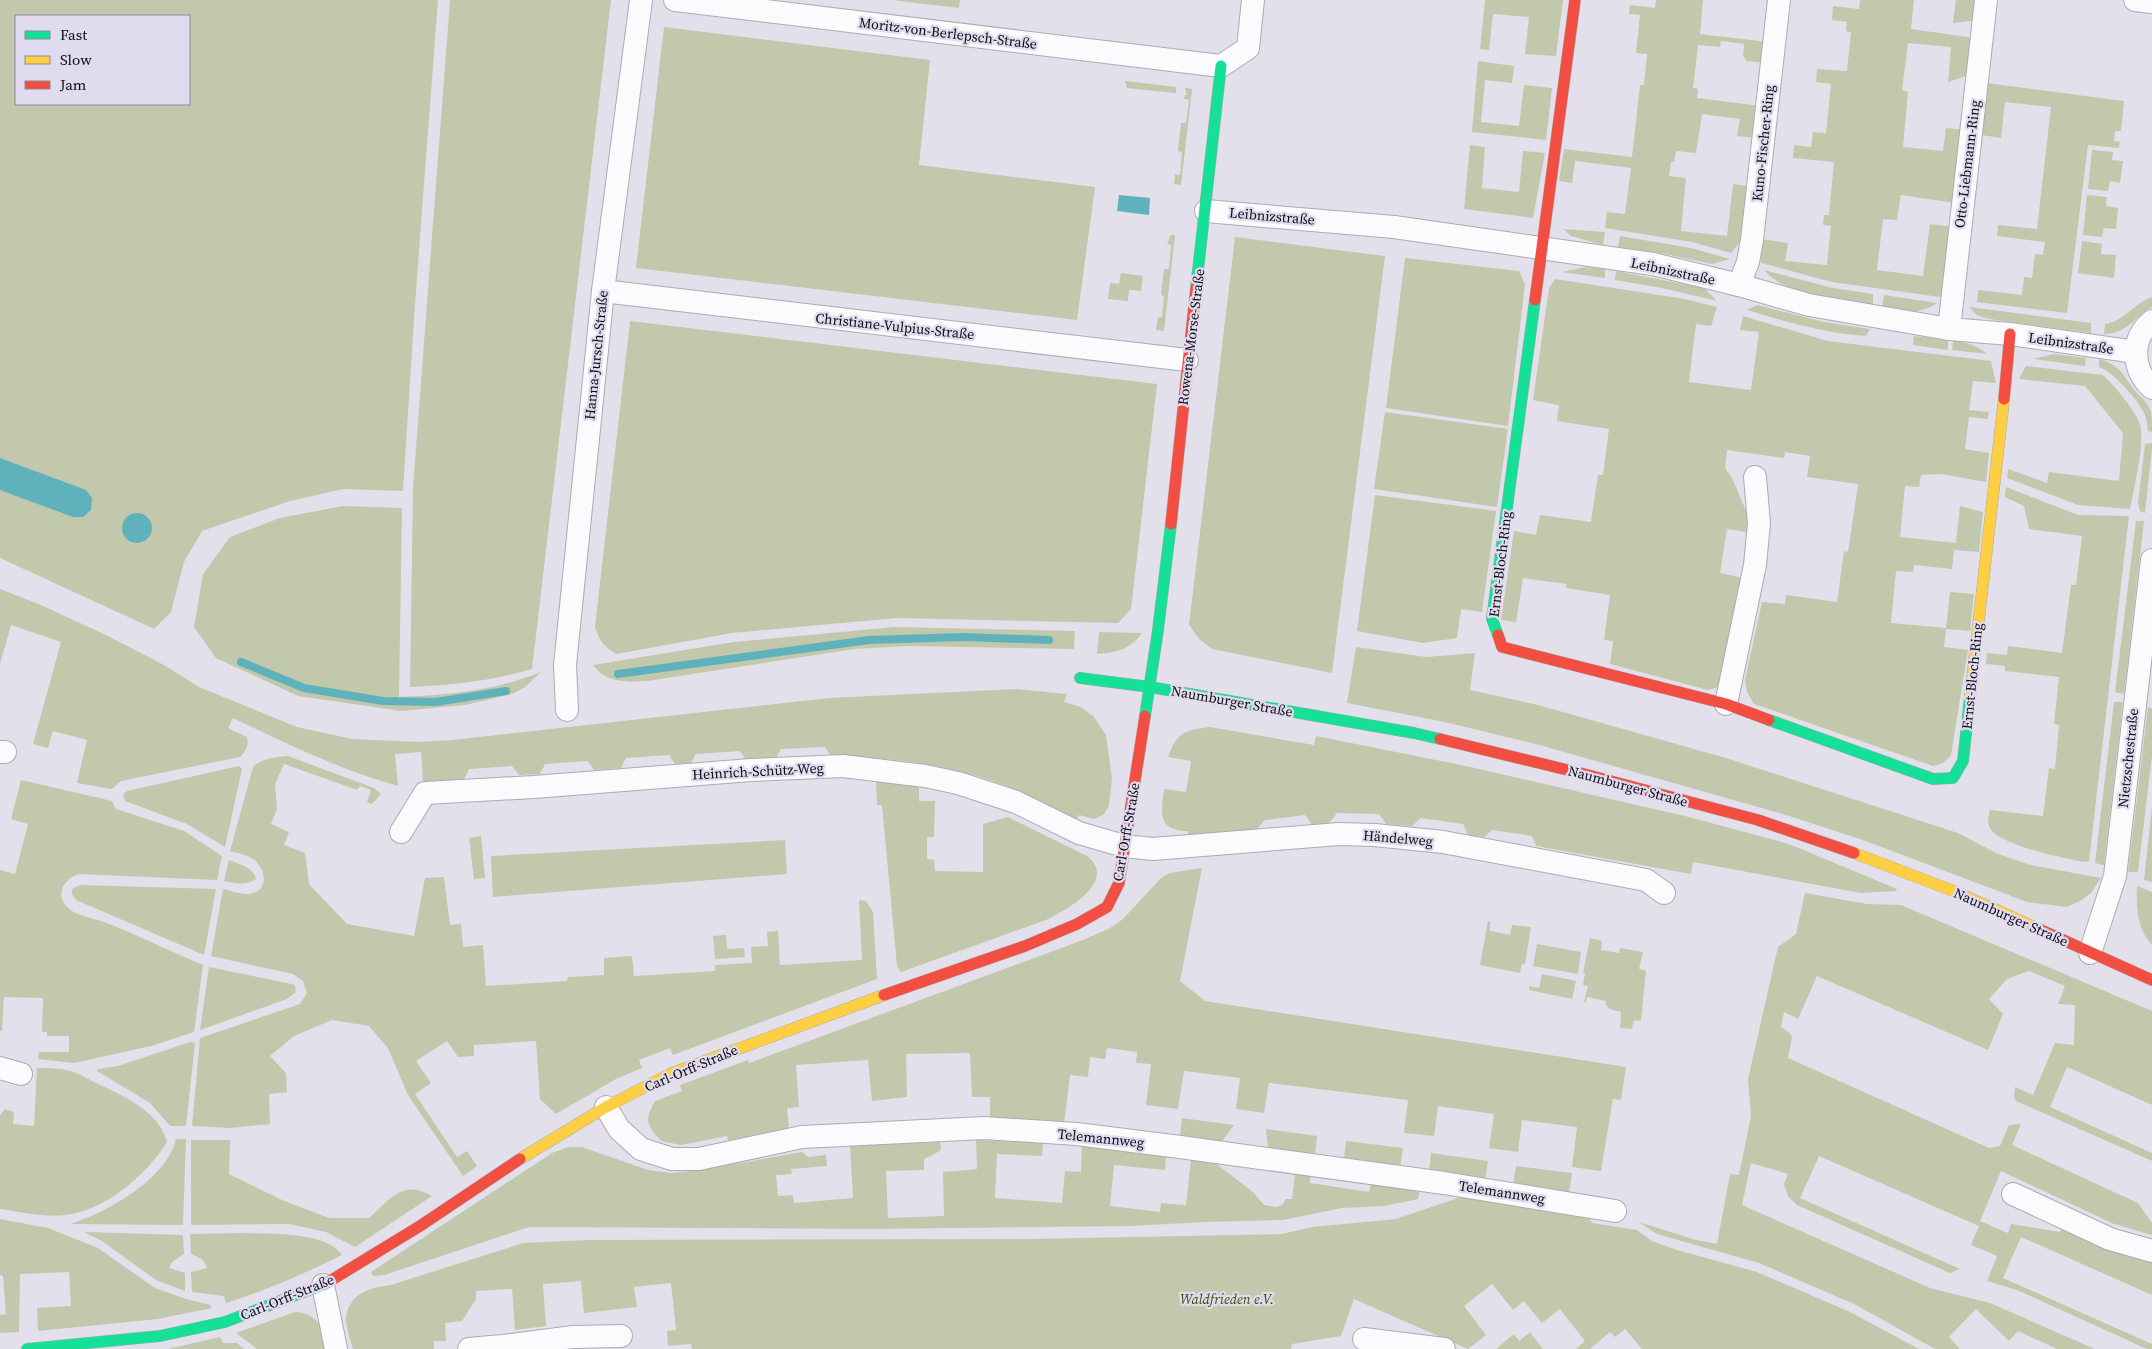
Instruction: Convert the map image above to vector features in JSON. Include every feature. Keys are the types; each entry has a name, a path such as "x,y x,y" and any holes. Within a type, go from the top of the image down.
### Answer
{"street":[{"name":"Hanna-Jursch-Straße","path":"567,710 565,665 603,291 641,0"},
{"name":"Moritz-von-Berlepsch-Straße","path":"675,0 1221,66"},
{"path":"1221,66 1248,48 1253,0"},
{"path":"1542,250 1575,0"},
{"name":"Kuno-Fischer-Ring","path":"1739,285 1748,262 1752,240 1779,0"},
{"name":"Otto-Liebmann-Ring","path":"1949,329 1986,0"},
{"path":"2135,0 2152,2"},
{"name":"Rowena-Morse-Straße","path":"1150,686 1172,522 1187,360 1206,211 1221,66"},
{"name":"Leibnizstraße","path":"1206,211 1394,227 1542,250 1653,264 1739,285 1808,305 1949,329 2010,334 2136,352"},
{"name":"Ernst-Bloch-Ring","path":"1542,250 1492,619 1502,648 1726,704 1933,779 1953,778 1963,761 1996,475 2010,334"},
{"name":"Christiane-Vulpius-Straße","path":"603,291 1187,360"},
{"path":"2152,321 2140,334 2136,352 2140,373 2152,388"},
{"path":"1726,704 1755,565 1759,523 1755,476"},
{"name":"Nietzschestraße","path":"2090,953 2115,876 2152,560"},
{"name":"Naumburger Straße","path":"1080,678 1150,686 1414,733 1588,775 1758,820 1828,843 1956,892 2152,980"},
{"name":"Carl-Orff-Straße","path":"27,1349 94,1346 160,1336 225,1322 323,1285 420,1226 528,1154 606,1107 670,1074 872,999 1025,946 1078,924 1107,907 1119,883 1150,686"},
{"name":"Heinrich-Schütz-Weg","path":"401,832 425,793 534,787 752,770 843,766 925,776 958,783 1016,802 1078,833 1124,846"},
{"name":"Händelweg","path":"1124,846 1154,849 1339,834 1376,835 1443,842 1646,880 1664,893"},
{"name":"Telemannweg","path":"606,1107 619,1129 642,1150 672,1159 698,1159 802,1137 984,1128 1077,1134 1300,1162 1616,1210"},
{"path":"2013,1194 2110,1239 2152,1251"},
{"path":"323,1285 336,1349"},
{"path":"469,1349 512,1347 573,1338 620,1336"},
{"path":"1364,1339 1444,1349"}],"green space":[{"path":"0,0 438,0 403,491 343,489 290,501 202,531 184,562 171,612 154,629 0,558"},
{"path":"450,0 611,0 532,669 502,677 471,682 410,687 413,487"},
{"path":"892,0 960,0 959,8"},
{"path":"1485,0 1563,0 1556,56 1525,54 1529,17 1493,14 1489,50 1480,49"},
{"path":"1656,0 1703,0 1700,34 1768,42 1766,63 1747,61 1743,56 1744,44 1721,41 1720,47 1698,45 1693,88 1698,89 1697,98 1761,106 1757,138 1737,136 1740,119 1702,114 1696,153 1676,151 1674,162 1671,162 1669,176 1686,178 1681,231 1727,236 1733,184 1748,186 1742,239 1731,253 1692,242 1605,228 1607,212 1625,214 1631,168 1575,161 1572,183 1559,181 1564,149 1632,157 1640,85 1644,85 1647,54 1636,53 1640,15 1629,14 1630,5 1655,8"},
{"path":"1860,0 1914,0 1911,29 1975,38 1970,75 1948,82 1951,47 1908,43 1902,90 1908,92 1903,147 1943,151 1946,128 1964,130 1955,203 1901,195 1897,220 1883,219 1877,270 1923,276 1930,224 1953,227 1944,289 1940,297 1832,282 1761,263 1761,239 1788,243 1785,261 1827,265 1831,226 1823,225 1824,215 1829,215 1834,162 1793,158 1794,145 1811,147 1813,132 1826,133 1831,84 1816,82 1817,69 1847,71 1851,32 1846,31 1847,22 1832,20 1833,6 1859,9"},
{"path":"1956,0 1979,0 1977,14 1971,21 1953,23"},
{"path":"664,27 930,60 919,165 1095,187 1077,320 636,268"},
{"path":"1478,61 1514,66 1512,83 1485,80 1481,122 1519,126 1524,85 1552,88 1546,140 1472,132"},
{"path":"1125,81 1176,87 1176,93 1127,88"},
{"path":"1987,83 2124,101 2121,131 2115,131 2114,141 2120,142 2119,148 2088,145 2067,313 1977,302 1978,290 2022,295 2024,277 2032,278 2035,254 2043,255 2045,242 1997,236 1998,225 2037,229 2051,107 2005,102 2001,138 1981,135"},
{"path":"1185,88 1192,89 1181,185 1174,184 1175,174 1180,175 1182,152 1178,151 1181,123 1186,123 1189,100 1184,99 1185,95 1187,95"},
{"path":"1470,145 1485,147 1482,188 1519,192 1523,151 1545,153 1533,218 1464,209"},
{"path":"2092,150 2113,152 2112,160 2123,161 2120,183 2110,181 2108,191 2088,189"},
{"path":"2087,195 2107,197 2106,206 2118,208 2116,229 2104,228 2102,237 2083,235"},
{"path":"1563,229 1605,232 1603,245 1571,236"},
{"path":"1171,235 1175,235 1164,331 1156,330 1158,317 1162,317 1164,296 1161,295 1164,269 1169,269 1171,245 1167,244"},
{"path":"1620,236 1691,248 1730,259 1712,264 1661,253 1618,247"},
{"path":"1235,237 1385,256 1332,673 1212,649 1199,639 1189,625"},
{"path":"2082,241 2102,244 2101,254 2116,255 2114,278 2078,273"},
{"path":"1405,258 1519,271 1525,285 1508,426 1386,408"},
{"path":"1585,267 1605,269 1605,278 1562,272"},
{"path":"1764,270 1833,288 1873,294 1873,306 1815,296 1786,286"},
{"path":"1616,271 1704,288 1717,301 1662,288 1615,280"},
{"path":"1121,273 1143,276 1141,291 1129,290 1128,301 1108,299 1110,283 1119,284"},
{"path":"1555,279 1685,299 1717,307 1711,326 1696,324 1689,382 1751,390 1759,332 1740,330 1743,316 1828,341 1991,361 1996,383 1973,381 1969,410 1989,412 1988,419 1969,417 1965,449 1989,453 1986,482 1941,474 1921,475 1919,487 1905,486 1900,537 1956,543 1960,506 1983,512 1979,552 1954,550 1952,569 1914,565 1913,572 1896,571 1891,623 1946,628 1950,592 1974,594 1970,631 1946,629 1944,647 1968,650 1951,755 1943,763 1933,766 1754,704 1747,692 1745,680 1762,602 1785,604 1786,595 1837,602 1844,551 1848,552 1858,484 1807,477 1810,456 1785,452 1784,458 1727,450 1725,468 1733,480 1751,523 1748,532 1727,529 1720,573 1744,578 1726,679 1718,687 1708,690 1610,664 1613,641 1604,640 1610,595 1566,588 1566,584 1523,578 1516,622 1501,620 1514,531 1536,535 1540,515 1591,522 1598,475 1603,475 1609,429 1557,421 1559,405 1533,400 1549,288"},
{"path":"1884,295 1937,303 1924,310 1917,311 1882,307"},
{"path":"2152,297 2152,307 2125,328 2104,334 2105,324 2124,316 2140,303"},
{"path":"1757,305 1824,322 1870,329 1866,336 1821,330 1747,310"},
{"path":"1969,307 2091,323 2091,333 1989,319 1977,315"},
{"path":"630,321 1157,384 1131,609 1118,623 896,618 732,633 616,654 602,643 595,627"},
{"path":"1914,336 1948,340 1948,350 1913,345"},
{"path":"1953,341 1971,344 1987,354 1952,350"},
{"path":"2054,354 2086,358 2085,366 2033,359"},
{"path":"2099,359 2118,368 2147,404 2151,412 2152,432 2148,431 2145,415 2137,402 2118,380 2099,367"},
{"path":"2026,366 2103,375 2130,406 2140,425 2141,443 2130,509 2078,505 2007,478 2008,469 2047,483 2049,472 2119,481 2123,433 2085,386 2019,379"},
{"path":"1385,412 1508,429 1497,507 1374,489"},
{"path":"2152,443 2145,513 2140,511 2138,503 2145,444"},
{"path":"2006,487 2078,515 2129,516 2089,861 2084,862 2017,845 1994,833 1988,824 1990,810 2043,816 2049,768 2055,769 2059,725 2054,724 2059,677 2005,671 2005,666 1986,664 1987,653 2007,655 2008,646 2062,653 2071,585 2076,585 2082,536 2029,529 2024,506 2005,497"},
{"path":"1375,495 1496,511 1482,612 1461,609 1457,638 1423,643 1357,631"},
{"path":"343,506 402,508 399,697 436,695 489,688 541,672 525,687 512,694 465,705 401,711 298,696 216,658 194,627 203,574 230,537 280,518"},
{"path":"2136,521 2144,521 2124,694 2115,692"},
{"path":"0,589 41,605 108,636 164,665 199,687 297,727 352,739 420,742 452,740 829,698 1017,689 1067,694 1064,702 1081,707 1094,717 1106,735 1112,778 1109,806 1103,815 1094,819 1079,815 1077,819 1020,791 967,773 900,760 831,756 825,747 781,749 776,758 746,760 740,751 696,754 691,763 675,764 669,755 626,758 621,768 594,770 588,761 545,764 540,774 519,775 512,766 469,769 464,779 423,782 421,752 395,754 398,786 335,764 233,718 228,728 247,737 248,743 240,757 121,781 112,789 77,783 87,740 53,731 48,748 33,744 61,642 11,625 0,664"},
{"path":"894,627 1075,631 1074,649 908,646 854,649 647,681 624,681 610,678 598,671 593,665 734,642"},
{"path":"1099,632 1142,633 1128,647 1097,654"},
{"path":"1356,647 1426,657 1475,653 1470,690 1538,705 1726,758 1958,833 1996,853 2030,865 2101,878 2091,893 2067,907 2027,902 1863,840 1786,815 1543,746 1445,722 1347,703"},
{"path":"2114,702 2123,702 2104,865 2095,863"},
{"path":"2148,707 2152,709 2152,756 2138,872 2128,872"},
{"path":"1210,727 1314,745 1316,736 1466,766 1689,817 1789,844 1897,889 1896,891 1861,893 1693,862 1691,874 1536,846 1532,836 1492,830 1484,837 1468,835 1463,824 1421,818 1412,826 1386,824 1379,814 1337,813 1328,824 1312,825 1305,815 1265,820 1256,830 1189,838 1188,831 1171,828 1166,824 1163,819 1162,806 1164,789 1186,792 1191,761 1168,757 1175,742 1183,734 1194,729"},
{"path":"288,756 374,788 381,794 372,804 367,802 371,790 360,786 357,790 284,764 275,784 277,809 271,824 289,832 284,845 305,853 309,884 347,924 414,936 425,878 444,877 450,925 461,924 463,947 483,945 486,986 567,981 568,977 604,975 604,958 632,956 634,976 715,971 715,965 752,963 751,947 768,946 767,932 778,931 780,965 862,960 859,900 866,901 873,912 877,979 673,1055 670,1048 639,1060 642,1068 616,1079 556,1114 540,1099 536,1041 474,1045 474,1056 458,1057 447,1041 416,1061 431,1083 415,1094 457,1157 467,1151 477,1166 463,1176 408,1095 388,1048 369,1026 332,1020 294,1036 270,1056 286,1073 287,1092 269,1094 270,1124 230,1128 192,1126 200,1038 300,1004 307,993 303,981 293,974 211,956 223,889 243,894 254,893 259,890 264,881 261,869 253,859 230,851 253,767 265,760"},
{"path":"239,766 242,769 225,847 187,824 125,801 123,795 127,791"},
{"path":"21,780 112,801 116,809 184,831 222,856 217,880 79,874 66,882 61,896 66,906 74,912 117,927 203,965 194,1032 151,1046 74,1063 38,1059 39,1052 69,1052 69,1036 47,1036 47,1032 42,1032 43,998 4,997 2,1031 0,1031 0,870 15,874 28,824 11,819"},
{"path":"876,780 919,786 919,801 935,801 934,837 927,837 927,859 934,860 935,871 983,872 983,824 1008,817 1087,856 1095,866 1097,875 1093,885 1076,902 1046,920 901,972 897,966 882,805 877,805"},
{"path":"2152,806 2152,882 2144,880"},
{"path":"481,836 485,878 474,879 469,838"},
{"path":"785,840 787,874 493,897 491,856"},
{"path":"229,860 249,869 256,879 244,883 224,881"},
{"path":"1202,868 1180,981 1205,1001 1626,1067 1621,1100 1613,1099 1601,1171 1572,1167 1577,1127 1522,1120 1518,1152 1489,1148 1494,1114 1438,1106 1434,1136 1404,1133 1408,1100 1269,1083 1264,1113 1236,1109 1240,1078 1184,1071 1178,1109 1146,1105 1151,1064 1136,1063 1137,1052 1107,1048 1105,1059 1090,1057 1088,1077 1070,1075 1064,1124 990,1120 990,1097 972,1097 970,1053 906,1054 907,1097 872,1101 868,1060 796,1065 799,1107 787,1108 789,1130 728,1140 727,1136 681,1145 661,1141 648,1122 649,1113 655,1101 682,1091 680,1085 748,1060 749,1063 1083,940 1110,928 1123,919 1161,878 1170,873"},
{"path":"80,885 216,889 204,955 76,900 72,894 72,889"},
{"path":"2137,886 2152,892 2152,945 2143,932 2138,918"},
{"path":"1805,893 1867,904 1901,905 2152,1011 2152,1105 2067,1067 2050,1107 2152,1153 2152,1161 2016,1101 2014,1097 2015,1087 2033,1095 2055,1043 2074,1045 2075,1005 2058,1004 2065,986 2029,971 2007,979 1989,999 2003,1014 1988,1050 1817,976 1798,1019 1784,1012 1781,1027 1789,1032 1792,1037 1788,1058 1989,1148 2000,1146 2009,1125 2021,1124 2012,1145 2138,1203 2152,1223 2152,1235 2114,1224 2001,1171 1980,1221 2008,1233 2011,1224 2060,1232 2063,1225 2152,1257 2152,1295 2021,1237 2003,1278 2152,1344 2152,1349 2147,1349 2017,1290 1987,1281 1997,1256 1971,1245 1979,1226 1819,1156 1800,1198 1960,1269 1950,1273 1797,1205 1788,1196 1784,1184 1788,1174 1751,1163 1742,1205 1930,1288 1990,1303 2095,1349 2057,1349 2018,1331 2009,1341 1976,1309 1949,1337 1960,1349 1935,1349 1854,1304 1759,1263 1657,1234 1639,1222 1696,1240 1717,1244 1730,1174 1739,1175 1751,1116 1748,1079 1778,947 1796,934"},
{"path":"1488,921 1490,921 1490,931 1510,935 1512,925 1531,927 1525,964 1522,964 1520,973 1480,965"},
{"path":"726,935 727,949 744,948 745,957 715,959 713,936"},
{"path":"1590,938 1602,941 1601,950 1619,953 1620,948 1643,952 1639,969 1646,971 1641,1021 1634,1020 1632,1029 1620,1028 1621,1012 1609,1009 1606,1001 1587,997 1586,1002 1584,1002 1588,986 1583,985 1585,974 1583,973"},
{"path":"1537,944 1581,952 1578,974 1533,966"},
{"path":"209,967 295,985 296,992 287,999 200,1030"},
{"path":"1542,974 1576,981 1572,999 1529,990 1529,986 1539,988"},
{"path":"190,1042 195,1043 186,1126 170,1126 150,1103 97,1071 98,1069 118,1066"},
{"path":"37,1068 71,1071 127,1098 148,1112 163,1131 167,1142 148,1167 124,1189 96,1206 81,1212 50,1216 0,1209 0,1115 5,1109 14,1112 13,1124 34,1126"},
{"path":"1182,1118 1234,1125 1222,1141 1180,1136"},
{"path":"1266,1129 1317,1136 1315,1155 1268,1149"},
{"path":"176,1139 186,1139 183,1225 70,1224 85,1219 117,1203 148,1181 161,1168 170,1154"},
{"path":"191,1140 230,1140 229,1174 282,1200 329,1218 369,1218 391,1198 405,1190 422,1191 432,1196 355,1247 326,1232 289,1224 191,1225"},
{"path":"976,1140 1043,1143 1042,1156 997,1154 995,1198 1062,1203 1065,1171 1081,1172 1082,1145 1166,1157 1165,1170 1114,1165 1110,1206 1160,1212 1161,1203 1186,1205 1191,1159 1214,1162 1254,1193 1264,1205 1276,1207 1282,1205 1286,1199 1292,1199 1295,1174 1310,1175 1310,1183 1369,1192 1371,1183 1419,1192 1418,1199 1384,1206 1342,1208 1283,1220 1130,1226 872,1229 529,1227 384,1275 373,1276 371,1272 552,1153 568,1147 582,1147 648,1170 671,1173 700,1170 802,1152 808,1157 826,1155 827,1166 791,1169 792,1174 776,1175 778,1196 793,1195 794,1203 853,1198 850,1145 940,1142 940,1151 924,1159 924,1170 886,1171 888,1218 944,1216 943,1172 977,1169"},
{"path":"1346,1141 1403,1148 1400,1168 1344,1158"},
{"path":"1431,1153 1488,1161 1485,1180 1429,1171"},
{"path":"1516,1166 1572,1173 1569,1193 1513,1184"},
{"name":"Waldfrieden e.V.","path":"1464,1196 1589,1218 1592,1223 1637,1230 1652,1241 1677,1250 1757,1272 1850,1312 1919,1349 1642,1349 1625,1329 1615,1337 1610,1332 1590,1349 1576,1349 1585,1341 1560,1309 1542,1323 1524,1301 1513,1310 1492,1284 1464,1306 1486,1335 1468,1349 1354,1299 1341,1336 1292,1344 1291,1349 692,1349 691,1344 668,1346 667,1331 676,1330 671,1283 634,1287 637,1307 584,1313 581,1281 543,1284 546,1326 515,1330 512,1289 476,1291 476,1299 462,1321 445,1323 446,1341 434,1341 434,1349 353,1349 346,1321 348,1309 352,1302 362,1293 376,1287 391,1285 523,1243 588,1240 1030,1239 1282,1234 1312,1227 1396,1219"},
{"path":"0,1219 48,1228 98,1248 155,1288 210,1305 212,1308 158,1319 38,1331 37,1308 71,1306 69,1272 20,1274 19,1332 0,1333 0,1315 6,1314 3,1276 0,1275"},
{"path":"84,1232 183,1235 184,1254 172,1262 169,1268 185,1273 185,1291 156,1280 102,1241"},
{"path":"190,1234 296,1235 311,1238 334,1247 342,1255 256,1293 226,1303 224,1296 192,1292 191,1272 207,1268 201,1259 191,1254"},
{"path":"295,1312 308,1315 317,1321 327,1343 323,1349 257,1349 236,1333"},
{"path":"1530,1332 1543,1349 1496,1349 1514,1334 1519,1341"},
{"path":"220,1337 223,1343 237,1343 244,1349 168,1349"}],"water":[{"path":"1119,195 1150,198 1149,215 1117,211"},
{"path":"0,458 86,490 92,498 91,510 83,517 73,517 0,490"},
{"path":"137,513 148,517 152,528 148,539 137,543 126,539 122,528 126,517"}],"waterway":[{"path":"618,674 869,640 963,637 1049,640"},
{"path":"241,662 304,688 383,701 436,702 506,691"}],"traffic: fast":[{"path":"1196,288 1221,66"},
{"path":"1498,635 1492,619 1535,300"},
{"path":"1145,716 1171,524"},
{"path":"1080,678 1150,687 1440,739"},
{"path":"1769,720 1933,779 1953,778 1963,761 1970,697"},
{"path":"27,1349 160,1336 225,1322 325,1284"}],"traffic: slow":[{"path":"1970,697 2004,399"},
{"path":"1854,853 1956,892 2041,930"},
{"path":"520,1159 606,1107 670,1074 884,995"}],"traffic: jam":[{"path":"1535,300 1575,0"},
{"path":"1171,524 1196,288"},
{"path":"2004,399 2010,334"},
{"path":"1498,635 1502,647 1726,704 1769,720"},
{"path":"884,995 1025,946 1077,924 1107,907 1119,883 1145,716"},
{"path":"1440,739 1588,775 1758,820 1854,853"},
{"path":"2041,930 2152,980"},
{"path":"325,1284 420,1226 520,1159"}]}
